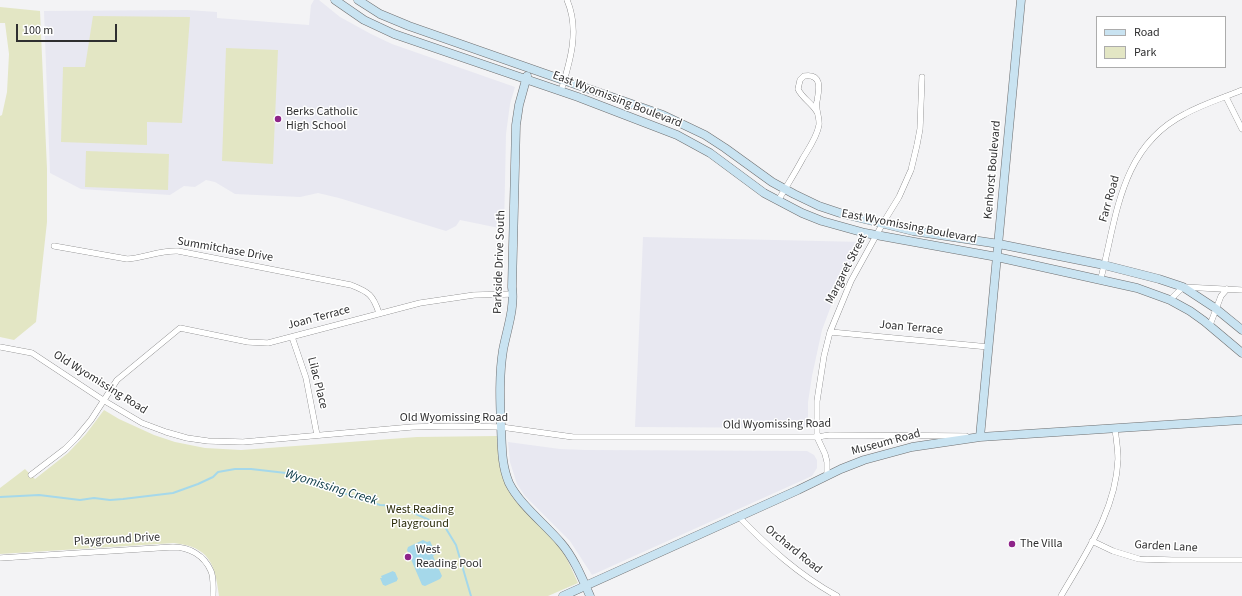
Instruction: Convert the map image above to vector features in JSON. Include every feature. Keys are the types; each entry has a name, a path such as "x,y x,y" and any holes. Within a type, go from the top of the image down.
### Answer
{"street":[{"name":"East Wyomissing Boulevard","path":"335,0 364,20 394,34 561,91 650,123 677,135 710,153 753,186 778,201 822,221 865,233 877,234 1101,278 1137,288 1170,300 1190,311 1210,325 1242,353"},
{"name":"East Wyomissing Boulevard","path":"358,0 370,8 409,26 656,112 682,123 717,142 754,170 784,190 829,210 937,236 999,244 1104,265 1159,279 1183,287 1242,330"},
{"path":"561,91 574,34 570,8 567,0"},
{"name":"Kenhorst Boulevard","path":"980,437 1021,0"},
{"path":"364,20 370,8"},
{"name":"Parkside Drive South","path":"530,68 519,105 516,125 513,294 511,319 502,357 500,406 501,448 504,467 510,483 520,500 561,543 571,557 590,596"},
{"path":"778,201 816,136 819,125 819,119 816,106 820,86 819,82 812,76 804,76 800,80 798,89 802,96 817,112"},
{"name":"Margaret Street","path":"827,476 825,454 817,437 819,388 822,366 830,332 851,281 899,197 908,177 915,156 920,129 922,76"},
{"name":"Farr Road","path":"1101,278 1122,192 1128,175 1144,150 1154,138 1172,122 1185,114 1242,90"},
{"path":"1226,97 1242,129"},
{"name":"Summitchase Drive","path":"54,246 127,259 164,251 178,251 351,285 366,291 373,299 379,313"},
{"path":"1170,300 1183,287 1242,290"},
{"path":"1210,325 1221,296 1227,289"},
{"name":"Joan Terrace","path":"103,400 117,380 180,328 254,343 274,342 420,303 474,295 513,294"},
{"name":"Joan Terrace","path":"830,332 989,347"},
{"name":"Lilac Place","path":"292,337 306,378 317,435"},
{"name":"Old Wyomissing Road","path":"0,347 32,354 103,400 133,418 154,428 197,440 229,443 412,427 501,427 585,438 817,437 838,435 942,435 980,437"},
{"path":"31,475 76,438 91,420 103,400"},
{"name":"Museum Road","path":"563,596 864,460 912,447 980,437 1242,420"},
{"path":"1061,596 1106,514 1115,481 1118,456 1115,428"},
{"name":"Orchard Road","path":"738,516 784,560 807,578 837,596"},
{"name":"Garden Lane","path":"1092,541 1113,551 1139,559 1242,560"},
{"name":"Playground Drive","path":"0,558 178,547 194,552 201,557 211,571 213,596"}],"shaded area":[{"name":"Berks Catholic High School","path":"314,0 319,0 340,17 392,44 515,87 510,104 506,134 504,229 460,220 456,226 446,231 318,193 300,197 235,194 215,182 206,180 195,187 184,186 170,195 81,189 50,173 44,11 187,10 217,12 217,18 309,25 311,5"},
{"path":"643,237 863,242 837,290 822,330 808,402 808,428 635,427"},
{"path":"508,442 560,449 585,450 807,451 814,455 817,460 817,468 812,476 592,575 570,541 525,496 517,484 510,462"}],"green space":[{"path":"0,7 40,11 47,169 47,222 36,322 14,340 0,337 0,116 2,115 7,92 9,54 5,23 0,23"},
{"path":"93,16 190,17 182,123 147,122 147,145 61,142 63,67 85,67"},
{"path":"226,48 278,50 273,164 222,161"},
{"path":"86,151 169,154 168,190 85,187"},
{"name":"West Reading Playground","path":"104,410 119,419 154,435 175,442 205,448 241,450 417,437 497,436 500,467 507,487 561,546 578,583 548,596 219,596 215,574 208,559 203,553 186,545 174,543 0,554 0,488 25,469 35,479 68,453 86,434"}],"water":[{"path":"423,540 427,542 430,541 436,554 433,556 442,576 440,579 425,586 422,585 407,550 408,547"},
{"path":"393,571 398,579 397,581 385,586 383,585 380,578 382,578 381,576"}],"waterway":[{"name":"Wyomissing Creek","path":"0,497 39,495 80,500 94,498 110,500 123,499 173,493 198,484 213,477 218,472 235,469 251,469 286,473 380,505 398,506 445,527 456,545 471,596"}],"place":[{"name":"Berks Catholic High School","path":"278,119"},
{"name":"The Villa","path":"1012,544"},
{"name":"West Reading Pool","path":"408,557"}]}
